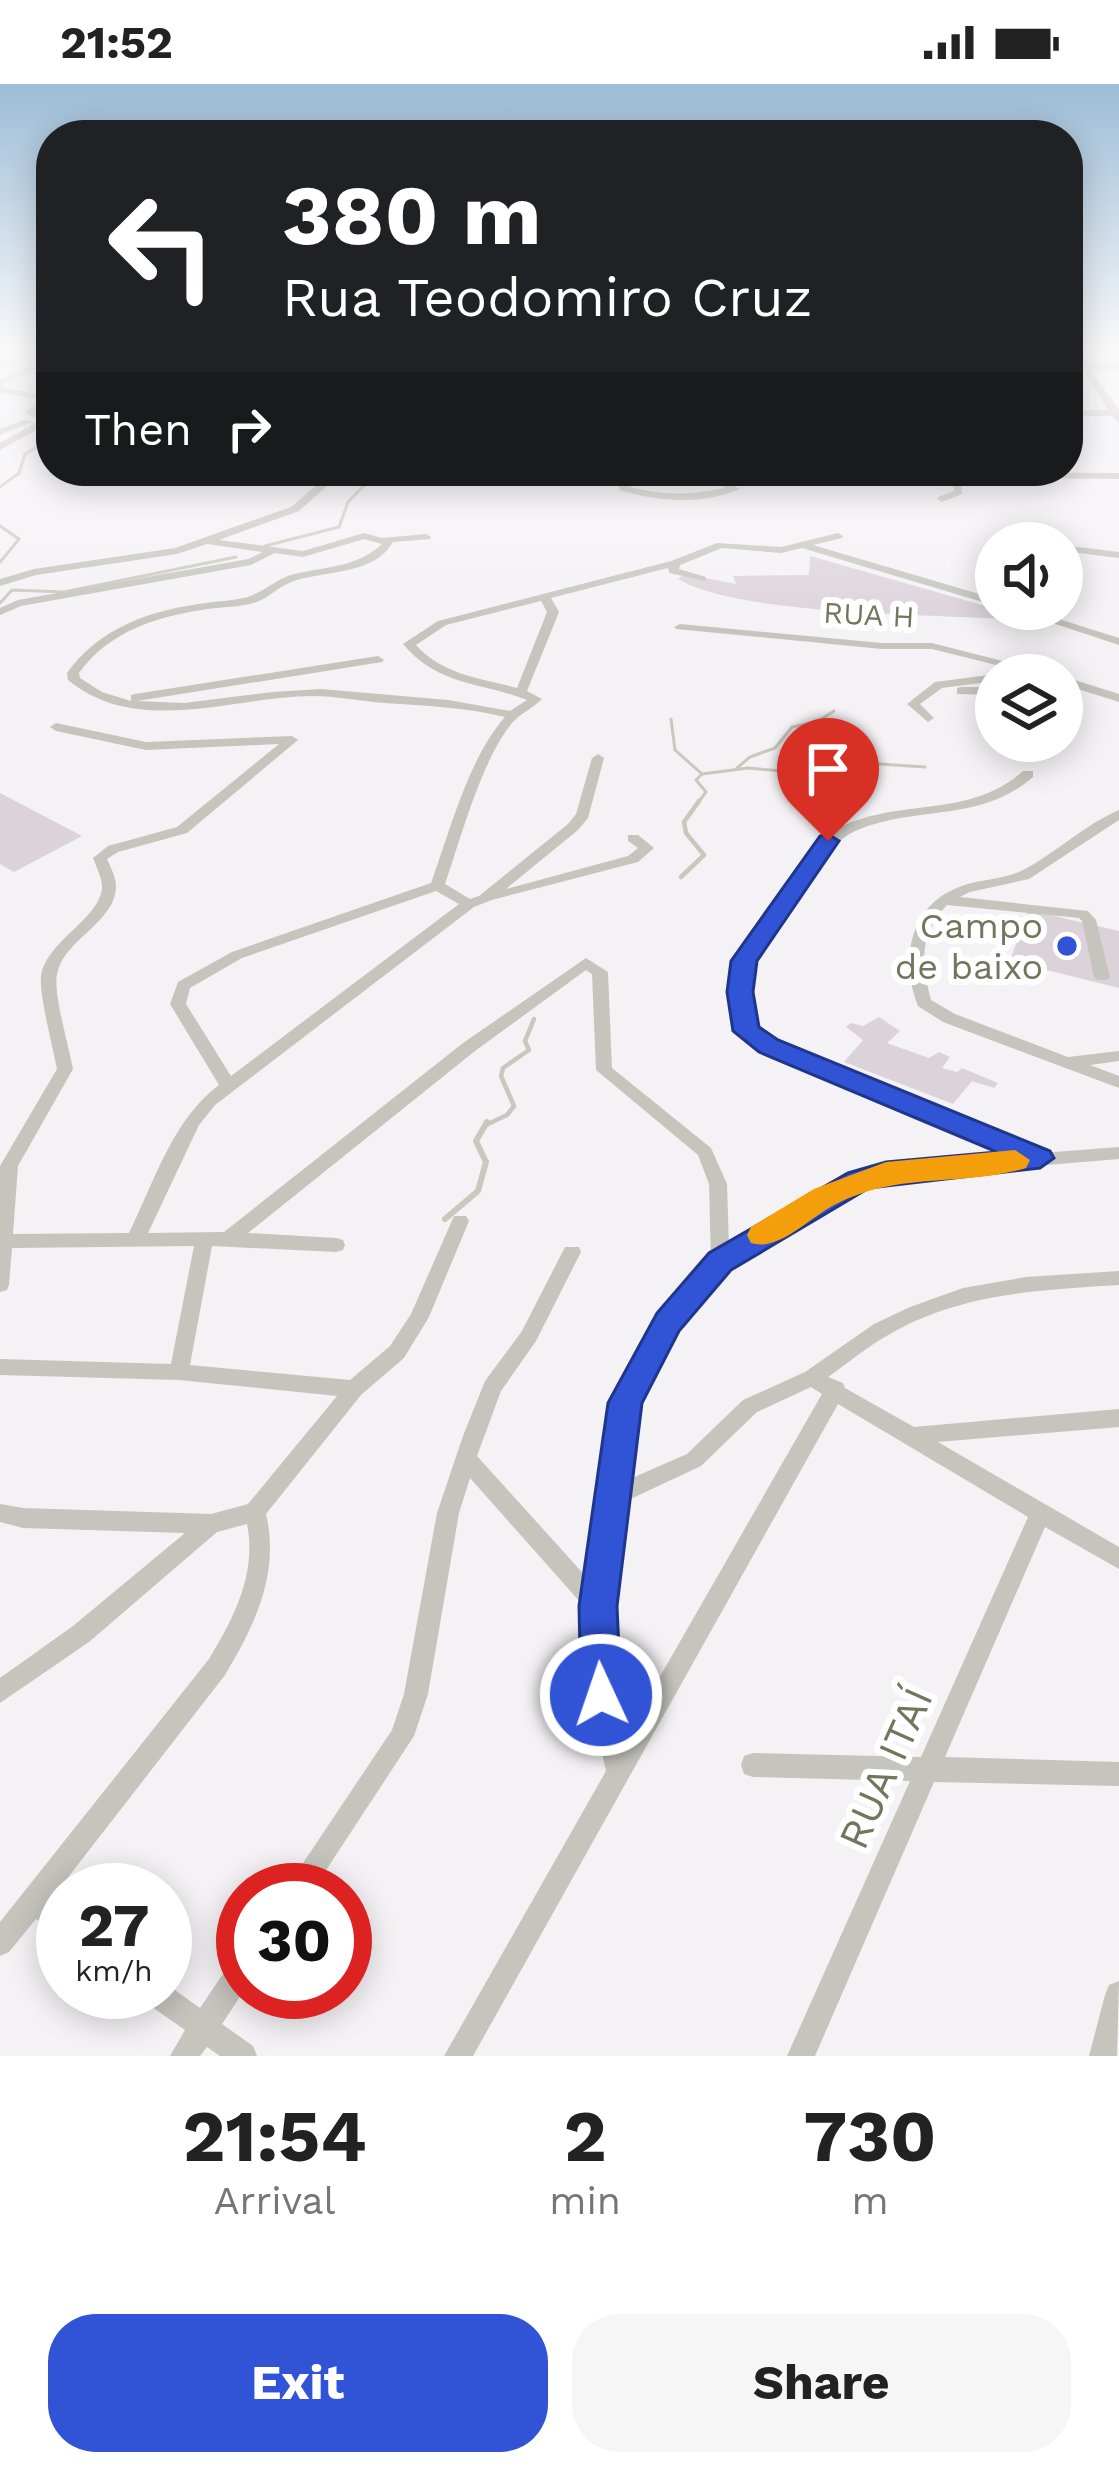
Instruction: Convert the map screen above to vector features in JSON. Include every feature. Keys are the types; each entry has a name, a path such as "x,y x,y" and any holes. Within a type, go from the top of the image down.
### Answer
{"street":[{"path":"1083,474 1119,476"},
{"path":"0,583 34,572 177,551 287,511 317,486"},
{"path":"623,486 643,495 691,496 735,489 729,486"},
{"path":"942,499 959,492 956,486"},
{"path":"437,886 472,792 512,715 536,699 461,681 420,658 409,644 442,623 722,545 781,550 838,536"},
{"path":"207,541 303,554 355,538 426,537"},
{"path":"386,539 389,545 372,556 291,578 256,598 180,610 140,622 115,634 78,665 74,680 84,689 196,708 299,692 446,700 512,715"},
{"path":"806,547 975,597"},
{"path":"1083,550 1119,554"},
{"path":"0,612 18,603 240,565 272,551"},
{"path":"674,562 673,571 702,579"},
{"path":"520,692 553,613 543,595"},
{"name":"RUA H","path":"680,627 882,646 932,646 975,656"},
{"path":"1082,630 1119,642"},
{"path":"132,694 378,660"},
{"path":"928,718 913,704 934,689 975,679"},
{"path":"1083,684 1119,698"},
{"path":"934,689 975,691"},
{"path":"0,1285 9,1166 64,1069 50,967 66,940 106,900 110,883 100,858 182,830 292,740 146,746 56,727"},
{"path":"135,1240 192,1122 228,1084 476,902 583,815 598,758"},
{"path":"1028,774 1014,788 950,809 850,827 828,841 753,944 744,961 740,992 747,1031 769,1046 1040,1158"},
{"path":"1119,814 1024,876 964,889 943,900 926,917 918,938 916,975 924,1002 949,1018 1119,1082"},
{"path":"228,1084 178,1004 183,985 237,955 437,886 476,902 633,859 647,848 633,838"},
{"path":"943,900 1083,914 1089,920 1102,977"},
{"path":"228,1239 528,1002 572,971 592,964 600,972 604,1070 705,1152 718,1184 720,1262"},
{"path":"1068,1062 1119,1056"},
{"path":"618,1771 604,1724 597,1666 598,1606 610,1498 632,1382 668,1322 720,1262 858,1180 886,1172 1119,1153"},
{"path":"0,1513 23,1518 211,1524 255,1513 354,1389 380,1371 410,1334 460,1221"},
{"path":"2,1240 228,1239 336,1245"},
{"path":"179,1372 204,1240"},
{"path":"317,1863 377,1777 411,1714 448,1513 466,1459 492,1387 529,1336 572,1252"},
{"path":"610,1498 694,1460 750,1406 812,1378 881,1329 963,1295 1026,1284 1119,1278"},
{"path":"0,1367 179,1372 354,1389"},
{"path":"812,1378 1119,1559"},
{"path":"458,2056 836,1389"},
{"path":"915,1435 1119,1418"},
{"path":"466,1459 598,1606"},
{"name":"RUA ITAÍ","path":"801,2056 1041,1512"},
{"path":"0,1943 241,1630 260,1557 262,1533 255,1513"},
{"path":"0,1692 82,1634 211,1524"},
{"path":"753,1765 1119,1774"},
{"path":"1103,2056 1119,1995"},
{"path":"184,2056 216,2008"},
{"path":"191,2019 242,2056"}],"shaded area":[{"path":"810,556 975,603 975,618 787,606 706,591 678,579 684,574 736,584 733,576 809,575"},
{"path":"0,793 82,836 14,872 0,864"},
{"name":"Campo de baixo","path":"1028,910 1119,931 1119,988 1010,961"},
{"path":"879,1017 900,1031 887,1043 929,1058 939,1052 950,1057 942,1068 957,1072 962,1068 998,1083 994,1088 972,1081 953,1104 844,1062 863,1040 846,1027 851,1023 863,1026"}],"waterway":[{"path":"0,487 19,473 25,454 36,448"},
{"path":"265,546 339,527 348,502 363,486"},
{"path":"0,526 19,539 0,562"},
{"path":"0,603 12,590 64,592 236,557"},
{"path":"737,768 750,757 775,748 792,727 817,722 834,711"},
{"path":"671,719 675,750 702,774"},
{"path":"702,774 748,768 804,773 865,763 925,767"},
{"path":"697,804 706,792 696,780 702,774"},
{"path":"681,877 704,855 686,833 684,822 699,801"},
{"path":"486,1125 514,1106 501,1076 503,1068 529,1050 525,1041 534,1019"},
{"path":"445,1219 478,1191 486,1162 476,1141 487,1122"}],"slow traffic":[{"path":"762,1235 858,1180 886,1172 1015,1160"}],"place":[{"name":"Campo de baixo","path":"1067,946"}],"route":[{"path":"601,1695 598,1606 625,1403 632,1382 668,1322 720,1262 858,1180 886,1172 1040,1158 769,1046 747,1031 740,992 744,961 828,841"}]}
